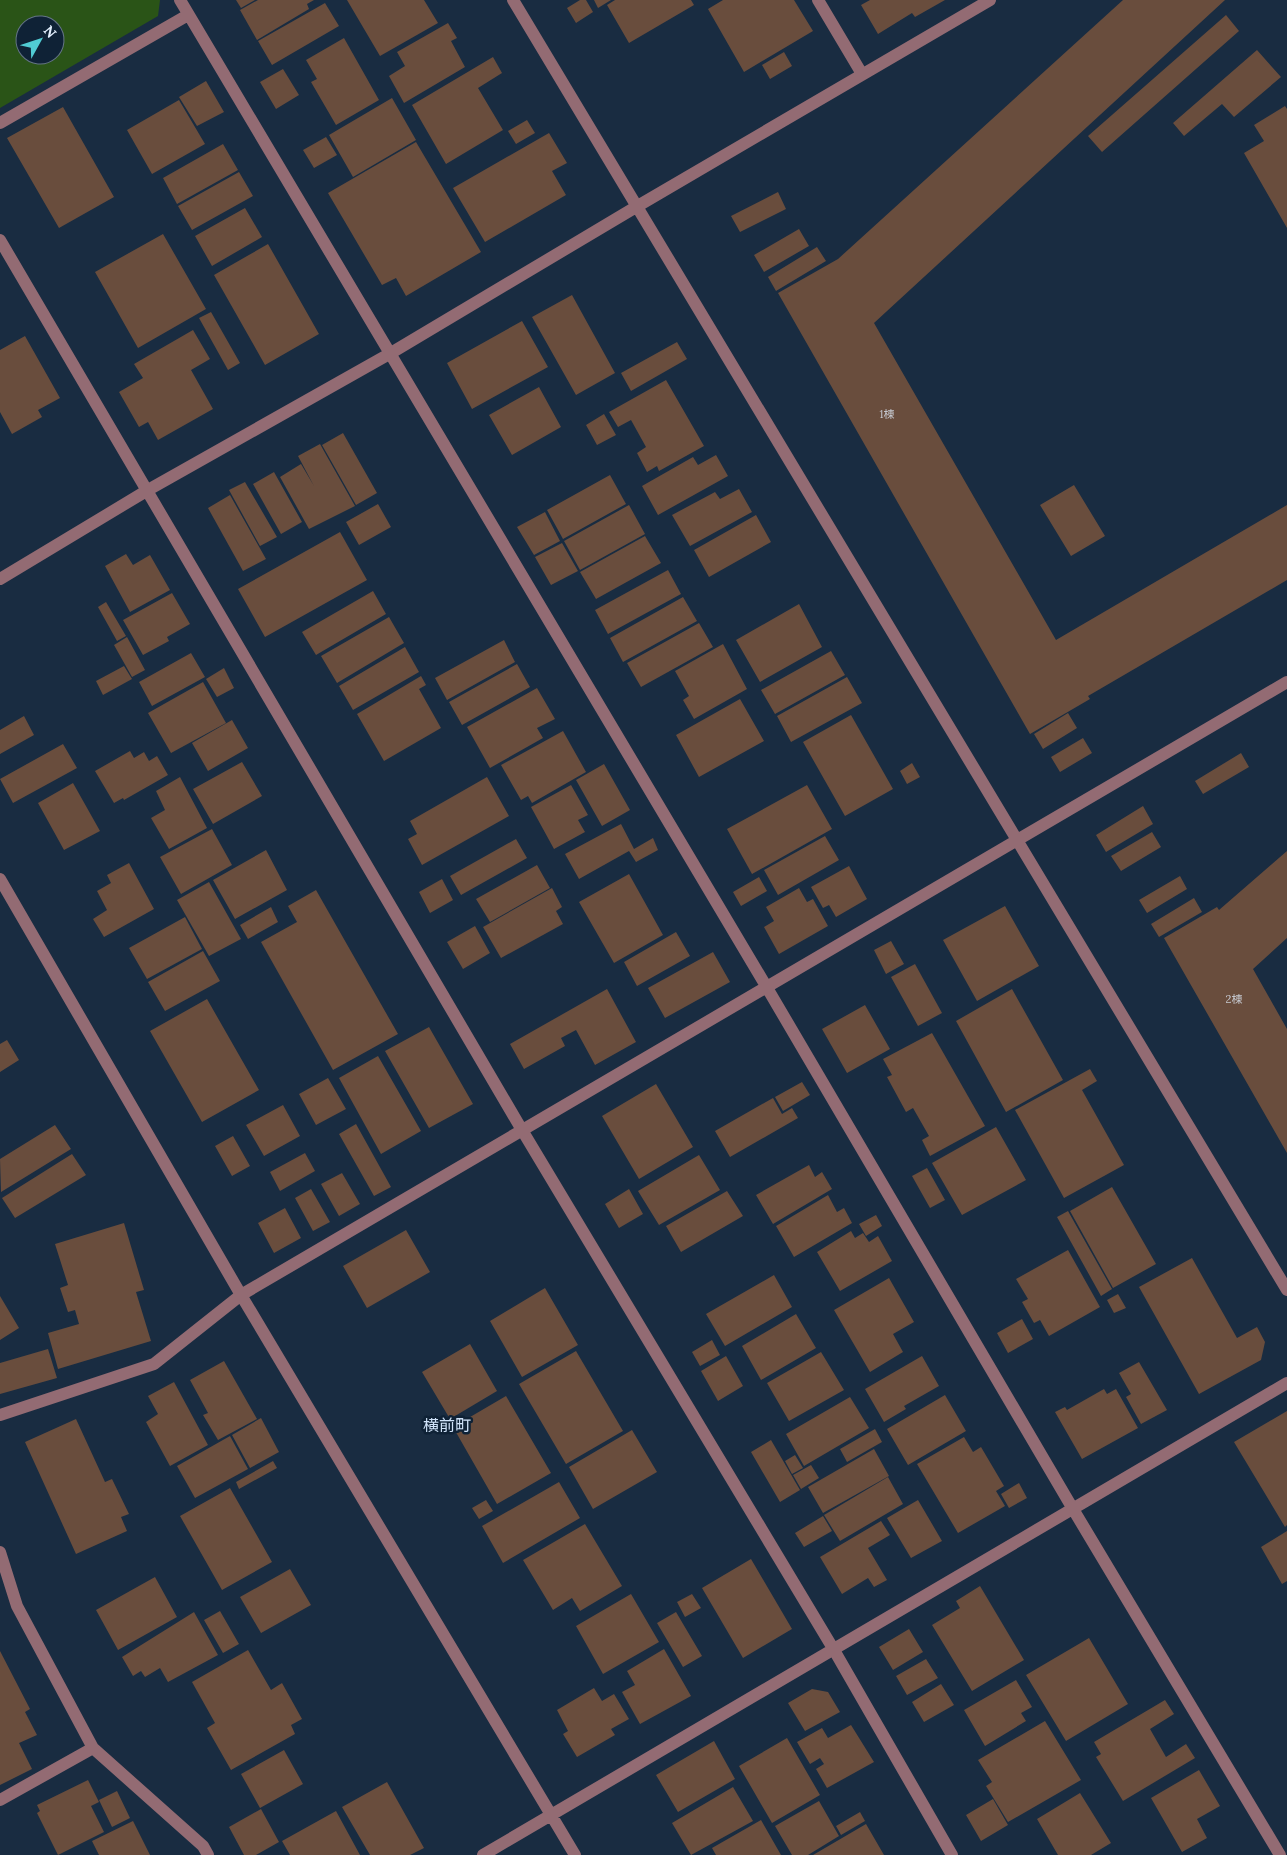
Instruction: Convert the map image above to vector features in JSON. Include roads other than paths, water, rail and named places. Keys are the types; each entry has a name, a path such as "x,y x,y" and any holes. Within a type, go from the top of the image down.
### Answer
{"street":[{"path":"180,0 766,986 1073,1509 1280,1855"},
{"path":"513,0 1287,1290"},
{"path":"818,0 862,74"},
{"path":"0,579 148,490 391,353 990,0"},
{"path":"0,123 188,15"},
{"path":"0,240 522,1130 834,1650 952,1855"},
{"path":"0,1415 154,1364 241,1295 1287,682"},
{"path":"0,880 241,1295 575,1855"},
{"path":"483,1855 1287,1383"},
{"path":"0,1552 17,1606 93,1748 203,1846 208,1855"},
{"path":"0,1800 93,1748"}],"district":[{"name":"横前町","path":"447,1425"}]}
